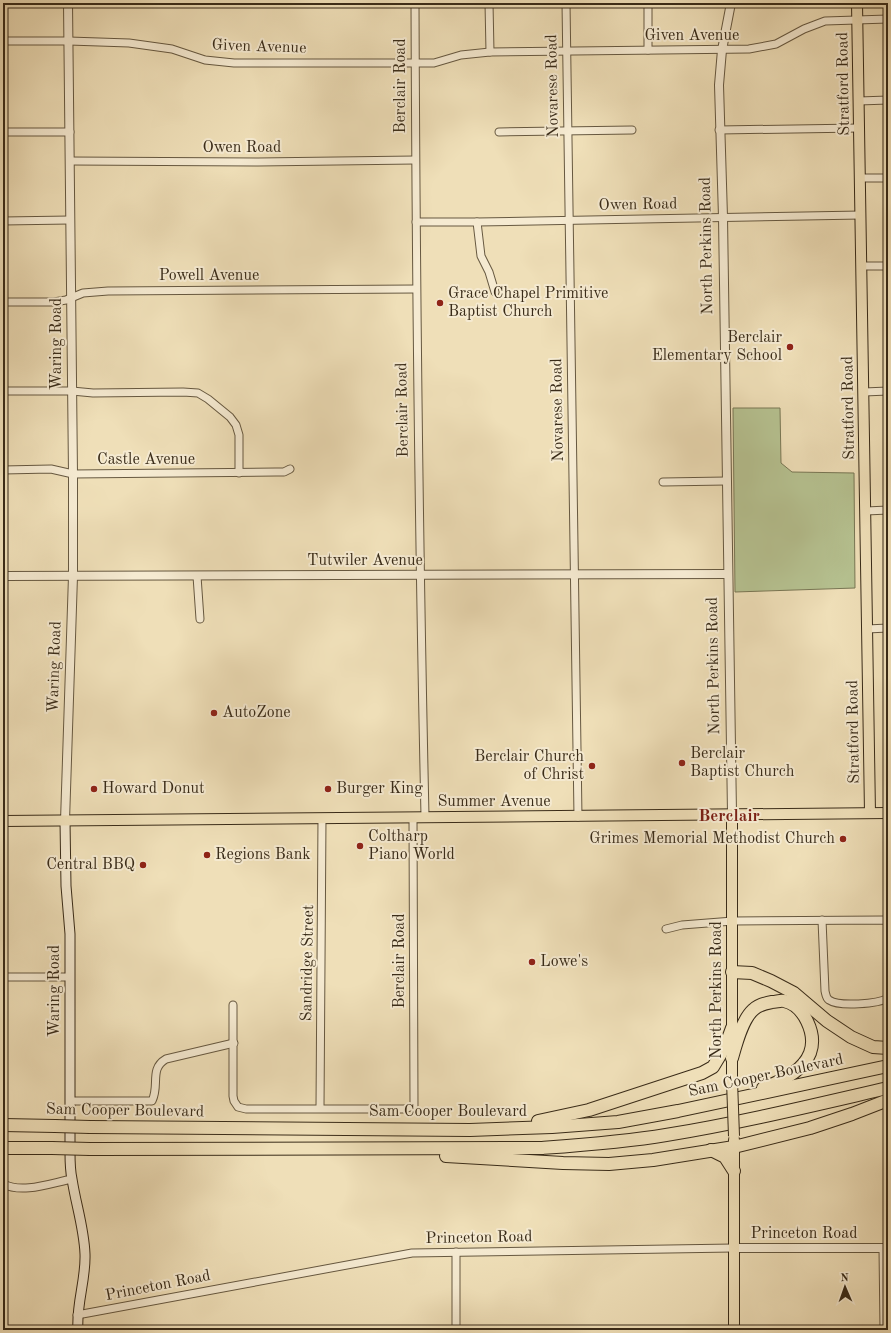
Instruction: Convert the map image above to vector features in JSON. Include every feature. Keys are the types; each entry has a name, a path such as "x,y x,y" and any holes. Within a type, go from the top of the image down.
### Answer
{"highway":[{"path":"732,972 752,974 771,981 794,993 827,1021 850,1037 873,1047 888,1048"},
{"path":"724,1102 767,1087 790,1075 803,1065 810,1052 812,1036 807,1019 797,1007 784,1001 767,1003 753,1010 742,1028 732,1058"},
{"path":"479,1130 551,1119 589,1110 702,1073 713,1066 725,1047 732,1028"},
{"name":"Sam Cooper Boulevard","path":"3,1125 479,1130 552,1127 618,1122 724,1102 888,1066"},
{"path":"3,1148 542,1148 604,1143 665,1135 721,1125 888,1088"},
{"path":"418,1149 451,1157 563,1163 609,1164 653,1160 716,1152 734,1145 810,1128 888,1100"},
{"path":"716,1152 728,1162 734,1171"}],"main road":[{"name":"Stratford Road","path":"857,3 870,813"},
{"name":"Summer Avenue","path":"3,822 413,816 888,813"},
{"name":"North Perkins Road","path":"732,814 734,1330"},
{"name":"Waring Road","path":"65,821 70,977 70,1152 72,1179 82,1225 85,1255 77,1315 78,1330"}],"street":[{"name":"Waring Road","path":"65,821 73,576 72,298 68,3"},
{"name":"Berclair Road","path":"415,3 419,575 425,816"},
{"path":"489,3 490,52"},
{"name":"Novarese Road","path":"566,3 578,816"},
{"path":"648,3 648,50"},
{"name":"North Perkins Road","path":"731,3 729,20 722,50 719,85 719,130 723,217 732,814"},
{"name":"Given Avenue","path":"3,41 130,43 172,49 205,60 234,63 434,63 461,55 490,52 749,49 782,42 814,24 825,21 888,19"},
{"path":"859,101 888,100"},
{"path":"719,130 859,128"},
{"path":"499,132 632,130"},
{"path":"3,132 70,132"},
{"name":"Owen Road","path":"70,161 258,162 415,160"},
{"path":"860,178 888,178"},
{"name":"Owen Road","path":"416,222 861,215"},
{"path":"3,221 70,220"},
{"path":"477,222 481,256 489,272 495,292"},
{"path":"862,266 888,266"},
{"name":"Powell Avenue","path":"3,302 54,302 72,298 88,292 108,291 416,289"},
{"path":"3,391 198,393 208,399 230,417 236,424 238,435 239,473"},
{"path":"864,392 888,392"},
{"name":"Castle Avenue","path":"3,470 50,470 73,474 239,473 280,472 290,469"},
{"path":"663,482 726,481"},
{"path":"866,511 888,510"},
{"name":"Tutwiler Avenue","path":"3,576 728,574"},
{"path":"197,576 200,619"},
{"path":"867,629 888,628"},
{"name":"Berclair Road","path":"320,1108 404,1109 414,1106 413,816"},
{"name":"Sandridge Street","path":"320,1108 322,818"},
{"path":"822,920 825,991 827,998 830,1001 844,1003 876,1003 888,998"},
{"path":"666,929 682,925 733,921 888,921"},
{"path":"3,977 70,977"},
{"path":"234,1005 234,1101 238,1107 246,1109 320,1108"},
{"path":"70,1101 152,1101 155,1095 156,1070 159,1063 166,1059 234,1043"},
{"path":"3,1184 11,1187 26,1187 72,1179"},
{"name":"Princeton Road","path":"77,1315 401,1254 733,1248 885,1248"},
{"path":"884,1330 885,1248"},
{"path":"456,1252 456,1330"}],"green space":[{"path":"733,408 780,408 781,463 792,472 854,473 855,588 735,592"}],"place":[{"name":"Grace Chapel Primitive Baptist Church","path":"440,303"},
{"name":"Berclair Elementary School","path":"790,347"},
{"name":"AutoZone","path":"214,713"},
{"name":"Berclair Baptist Church","path":"682,763"},
{"name":"Berclair Church of Christ","path":"592,766"},
{"name":"Howard Donut","path":"94,789"},
{"name":"Burger King","path":"328,789"},
{"name":"Grimes Memorial Methodist Church","path":"843,839"},
{"name":"Coltharp Piano World","path":"360,846"},
{"name":"Regions Bank","path":"207,855"},
{"name":"Central BBQ","path":"143,865"},
{"name":"Lowe's","path":"532,962"}],"district":[{"name":"Berclair","path":"729,816"}]}
